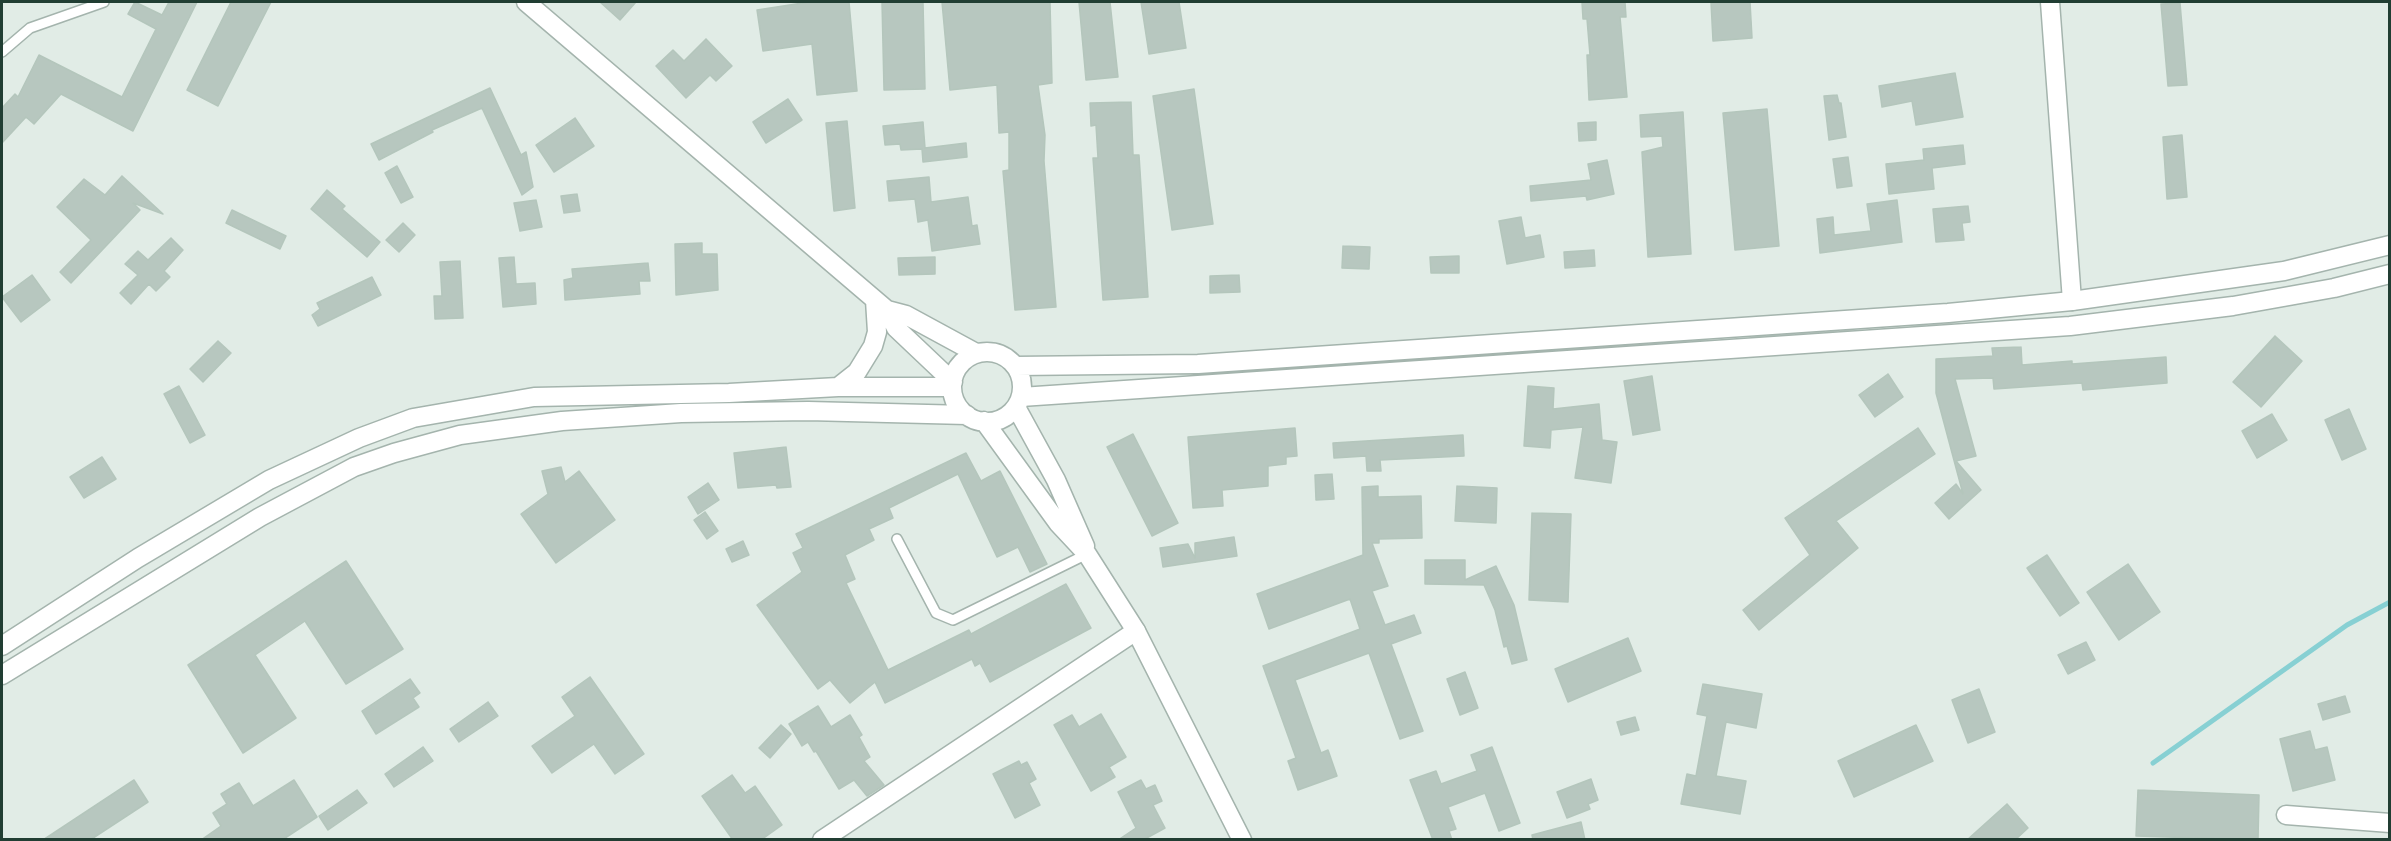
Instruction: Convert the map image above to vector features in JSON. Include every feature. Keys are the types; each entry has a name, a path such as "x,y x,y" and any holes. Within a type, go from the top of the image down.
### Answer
{"street":[{"path":"526,2 881,305 896,328 952,384"},
{"path":"2050,2 2072,301"},
{"path":"1016,366 1198,364 1948,313 2072,301 2284,271 2390,245"},
{"path":"2,675 260,517 354,467 394,453 460,435 562,422 681,413 808,411 998,420 1018,402 2070,326 2233,306 2324,290 2390,274"},
{"path":"881,305 906,315 976,353 998,353 1016,366 1022,381 1018,402 1069,506 1087,554"},
{"path":"838,387 857,372 873,346 881,305"},
{"path":"976,353 961,364 952,384 954,398 976,418 1058,523 1087,554 1136,631 1242,840"},
{"path":"2,646 138,558 269,480 359,438 413,418 534,397 729,393 952,384"},
{"path":"822,840 1136,631"},
{"path":"2286,814 2390,823"}],"lane":[{"path":"2,52 30,28 104,2"},
{"path":"897,539 936,614 952,620 1087,554"}],"building":[{"path":"135,2 162,15 169,2 197,2 133,131 61,94 34,124 26,117 2,143 2,108 15,94 18,97 39,55 122,97 156,29 128,14"},
{"path":"231,2 271,2 218,106 187,90"},
{"path":"600,2 636,2 620,20"},
{"path":"809,2 849,2 857,91 817,95 812,44 763,51 757,10"},
{"path":"882,2 923,2 925,89 884,90"},
{"path":"942,2 1050,2 1052,83 1038,85 1045,135 1044,161 1056,307 1015,310 1003,171 1009,170 1009,132 999,133 997,85 950,90"},
{"path":"1079,2 1110,2 1118,77 1086,80"},
{"path":"1141,2 1179,2 1186,48 1149,54"},
{"path":"1582,2 1625,2 1626,17 1620,17 1627,97 1589,100 1587,55 1590,55 1587,19 1583,19"},
{"path":"1711,2 1750,2 1752,38 1713,41"},
{"path":"2180,3 2187,85 2168,86 2161,4"},
{"path":"706,39 732,66 716,81 710,75 686,98 656,66 673,50 684,61"},
{"path":"1955,73 1963,117 1916,125 1912,101 1882,107 1879,86"},
{"path":"490,88 521,155 526,152 533,187 522,195 482,108 432,130 433,132 379,160 371,144"},
{"path":"1194,89 1213,224 1172,230 1153,96"},
{"path":"1837,95 1841,103 1846,137 1829,140 1824,96"},
{"path":"788,99 802,120 766,143 753,122"},
{"path":"1131,102 1133,155 1139,155 1148,297 1103,300 1093,158 1098,158 1096,125 1091,126 1090,103"},
{"path":"1767,109 1779,246 1735,250 1723,113"},
{"path":"1683,112 1691,254 1648,257 1642,152 1663,147 1662,136 1641,137 1640,115"},
{"path":"575,118 594,146 554,172 536,145"},
{"path":"847,121 855,208 834,211 826,123"},
{"path":"923,122 925,148 966,143 967,157 923,162 922,149 901,150 900,144 885,145 883,126"},
{"path":"1596,122 1596,140 1579,141 1578,123"},
{"path":"2182,135 2187,197 2167,199 2163,137"},
{"path":"1963,145 1965,164 1932,168 1934,189 1889,194 1886,164 1924,160 1923,149"},
{"path":"1848,157 1852,186 1837,188 1833,159"},
{"path":"1607,160 1614,194 1587,200 1586,196 1531,201 1530,186 1591,180 1588,164"},
{"path":"397,166 413,197 401,203 385,173"},
{"path":"122,176 163,214 133,203 140,210 71,283 60,272 91,240 57,207 84,179 105,195"},
{"path":"929,177 931,202 968,197 972,226 977,225 980,244 932,251 928,220 918,222 915,199 889,201 887,181"},
{"path":"327,190 345,206 342,209 380,242 367,257 311,209"},
{"path":"577,194 580,211 564,213 561,196"},
{"path":"536,200 542,227 520,231 514,203"},
{"path":"1897,200 1902,242 1820,253 1817,219 1833,217 1834,235 1871,231 1867,204"},
{"path":"1968,206 1970,222 1962,223 1964,240 1936,242 1933,209"},
{"path":"232,210 286,236 280,249 226,223"},
{"path":"1521,217 1525,238 1540,235 1544,257 1507,264 1499,221"},
{"path":"403,223 415,235 399,252 386,240"},
{"path":"171,238 183,250 164,271 170,277 156,291 149,284 131,304 120,293 138,275 125,264 138,251 148,260"},
{"path":"702,243 702,254 717,254 718,290 676,295 675,244"},
{"path":"1343,246 1370,247 1369,269 1342,268"},
{"path":"1594,250 1595,266 1565,268 1564,252"},
{"path":"1459,256 1459,273 1431,273 1430,257"},
{"path":"514,257 516,284 535,283 536,304 503,307 499,258"},
{"path":"935,257 935,274 899,275 898,258"},
{"path":"460,261 463,318 435,319 434,296 442,296 440,262"},
{"path":"648,263 650,281 639,281 640,294 565,300 564,280 573,278 572,269"},
{"path":"32,275 50,300 21,322 2,297"},
{"path":"1239,275 1240,292 1210,293 1210,276"},
{"path":"372,277 381,295 318,326 312,315 320,309 317,303"},
{"path":"2275,336 2302,361 2261,407 2233,382"},
{"path":"218,341 231,353 203,382 190,369"},
{"path":"2021,347 2022,365 2166,357 2167,383 2083,390 2082,383 1994,389 1993,378 1955,379 1976,456 1956,461 1981,490 1949,519 1935,503 1956,484 1963,494 1936,393 1936,359 1993,356 1992,348"},
{"path":"1888,374 1903,397 1875,417 1859,395"},
{"path":"1652,376 1660,430 1633,435 1624,381"},
{"path":"179,386 205,435 190,443 164,394"},
{"path":"1528,386 1554,388 1553,409 1599,404 1602,440 1617,442 1611,483 1575,478 1583,427 1551,430 1550,448 1524,446"},
{"path":"2349,409 2366,449 2342,460 2325,420"},
{"path":"2272,414 2287,440 2257,458 2242,431"},
{"path":"1295,428 1297,456 1286,457 1286,464 1268,466 1268,486 1222,490 1223,506 1193,508 1188,437"},
{"path":"1918,428 1935,454 1836,521 1858,548 1759,630 1743,610 1810,555 1785,518"},
{"path":"1133,434 1178,523 1152,536 1107,447"},
{"path":"1463,435 1464,456 1380,460 1381,471 1367,471 1366,456 1334,458 1333,443"},
{"path":"786,447 791,487 777,488 776,485 738,488 734,453"},
{"path":"966,453 981,481 1000,471 1047,564 1030,572 1018,547 997,557 958,474 889,508 893,518 869,529 874,540 845,555 855,579 846,583 888,670 969,630 971,634 1066,584 1091,628 990,682 980,663 975,666 972,659 885,703 875,682 850,703 830,680 818,689 757,605 802,572 793,553 803,548 796,534"},
{"path":"102,457 116,479 84,498 70,477"},
{"path":"561,467 565,482 579,471 615,520 556,563 521,514 548,494 542,471"},
{"path":"1332,474 1334,499 1316,500 1315,475"},
{"path":"708,483 719,500 698,514 688,497"},
{"path":"1378,486 1378,497 1421,496 1422,538 1379,539 1379,543 1372,543 1388,586 1372,591 1385,625 1414,615 1421,633 1391,644 1423,731 1400,739 1369,653 1295,680 1321,753 1328,750 1337,776 1298,790 1288,761 1296,758 1263,666 1360,629 1350,599 1269,629 1257,594 1363,555 1362,487"},
{"path":"1457,486 1497,488 1496,523 1455,521"},
{"path":"705,512 718,531 707,539 694,520"},
{"path":"1532,513 1571,514 1568,602 1529,600"},
{"path":"1234,537 1237,556 1163,567 1160,548 1188,544 1195,558 1195,543"},
{"path":"743,541 749,555 732,562 726,549"},
{"path":"2047,555 2079,603 2060,616 2027,568"},
{"path":"1425,560 1465,560 1465,580 1496,566 1514,605 1527,660 1512,664 1507,646 1504,647 1495,610 1484,585 1425,584"},
{"path":"346,561 403,649 346,684 305,621 255,655 296,718 243,753 188,665"},
{"path":"2128,564 2160,612 2119,640 2087,592"},
{"path":"1628,638 1641,671 1568,702 1555,669"},
{"path":"2086,642 2095,660 2068,674 2058,655"},
{"path":"1465,672 1478,708 1460,715 1447,679"},
{"path":"590,677 644,754 615,774 594,744 552,773 532,746 575,716 562,697"},
{"path":"410,679 420,693 413,698 419,707 376,734 362,711"},
{"path":"1703,684 1762,694 1756,728 1726,722 1716,776 1746,781 1740,814 1681,804 1687,774 1696,776 1707,716 1697,714"},
{"path":"1979,689 1995,732 1968,743 1952,700"},
{"path":"2345,696 2350,712 2323,720 2318,704"},
{"path":"488,702 498,716 459,742 450,729"},
{"path":"818,706 831,727 850,715 862,735 859,737 870,757 864,761 884,785 867,796 854,780 839,789 816,751 814,752 808,742 802,746 789,724"},
{"path":"1101,714 1126,757 1109,767 1115,777 1091,791 1054,725 1072,715 1079,727"},
{"path":"1635,717 1639,730 1621,735 1617,722"},
{"path":"781,725 791,734 770,758 759,748"},
{"path":"1916,725 1933,761 1854,797 1838,761"},
{"path":"2310,731 2315,750 2327,747 2335,780 2293,791 2280,739"},
{"path":"423,747 433,761 394,787 385,774"},
{"path":"1492,747 1520,823 1499,831 1485,793 1448,807 1456,829 1449,831 1452,840 1433,840 1410,780 1436,771 1441,784 1477,771 1471,755"},
{"path":"1019,761 1021,765 1027,762 1036,779 1029,783 1040,805 1015,818 993,774"},
{"path":"732,775 745,793 755,786 782,825 761,840 733,840 702,796"},
{"path":"1591,779 1598,800 1588,804 1590,809 1567,818 1557,792"},
{"path":"134,780 148,802 90,840 43,840"},
{"path":"294,780 317,817 282,840 201,840 221,826 213,813 227,804 221,794 239,783 253,806"},
{"path":"1141,780 1146,789 1155,785 1162,801 1153,805 1165,828 1143,840 1118,840 1136,828 1118,792"},
{"path":"357,790 367,803 328,830 319,816"},
{"path":"2138,790 2259,795 2258,840 2136,836"},
{"path":"2007,804 2028,828 2015,840 1967,840"},
{"path":"1581,822 1585,840 1533,840 1532,835"}],"waterway":[{"path":"2153,763 2347,625 2390,602"}]}
